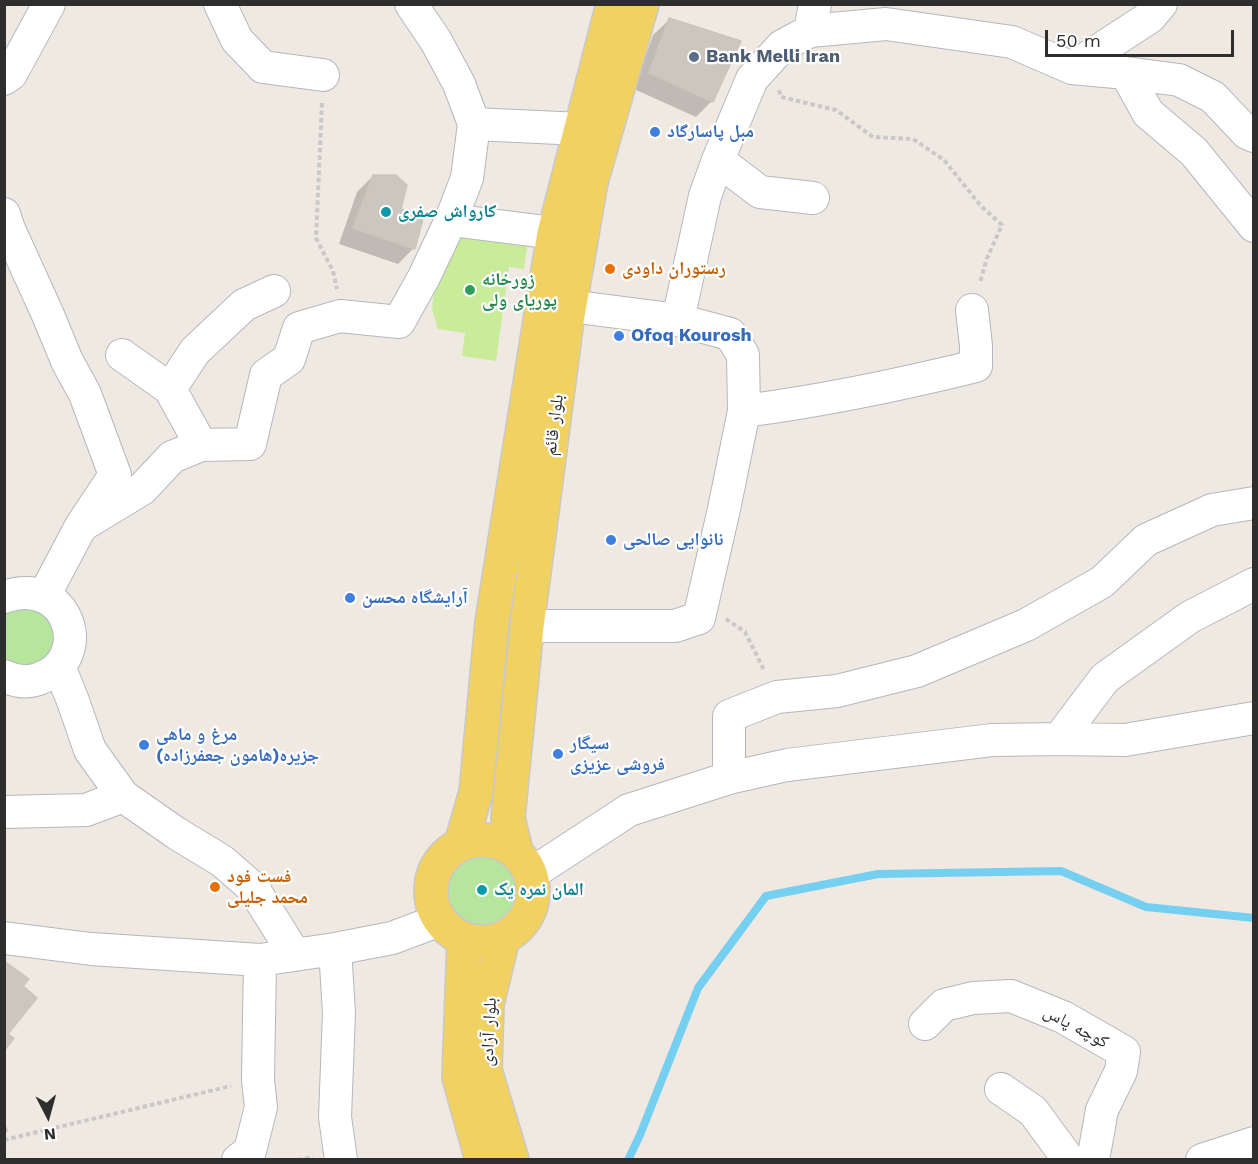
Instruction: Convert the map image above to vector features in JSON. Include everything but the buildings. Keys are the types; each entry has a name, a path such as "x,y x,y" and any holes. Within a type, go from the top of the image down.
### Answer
{"main road":[{"name":"بلوار قائم","path":"524,863 507,818 527,626 570,306 591,182 585,144 613,4"},
{"name":"بلوار قائم","path":"461,844 476,792 492,622 554,233 585,144 642,4"},
{"path":"476,840 491,840 524,863 534,890 532,904 526,919 516,930 503,938 490,942 476,942 452,929 434,907 431,892 433,878 439,864 448,852 461,844 476,840"},
{"name":"بلوار آزادی","path":"452,929 482,1160"},
{"name":"بلوار آزادی","path":"503,938 472,1074 512,1160"}],"street":[{"path":"220,4 237,40 264,67 323,75"},
{"path":"81,526 142,489 172,457 201,445 250,444 266,375 289,359 299,328 340,316 399,322 452,220 467,178 474,124 459,84 411,4"},
{"path":"1072,68 1150,17 1161,4"},
{"path":"4,79 10,74 45,8"},
{"path":"678,320 705,196 753,79 782,46 812,18 886,24 1012,42 1072,68 1179,80 1213,97 1246,134 1254,136"},
{"path":"1126,73 1148,113 1194,152 1254,226"},
{"path":"474,124 585,144"},
{"path":"718,160 760,192 813,198"},
{"path":"4,214 67,360 86,394 115,475 81,526 44,596"},
{"path":"452,220 554,233"},
{"path":"170,389 195,351 244,305 274,291"},
{"path":"527,626 675,626 699,618 744,411 743,355 730,334 678,320 570,306"},
{"path":"744,411 801,404 976,366 972,310"},
{"path":"122,355 170,389 201,445"},
{"path":"729,778 729,716 777,697 837,691 916,670 1026,625 1102,582 1146,540 1212,510 1254,503"},
{"path":"1059,739 1105,678 1190,616 1254,584"},
{"path":"4,597 31,592 44,596 56,604 64,615 69,627 70,641 59,666 48,675 35,680 21,681 4,676"},
{"path":"59,666 90,750 123,796 222,861 253,888 295,955"},
{"path":"524,863 629,810 729,778 787,765 992,740 1125,740 1254,718"},
{"path":"4,812 86,810 123,796"},
{"path":"4,938 91,949 260,960 452,929"},
{"path":"335,949 339,1013 335,1117 341,1160"},
{"path":"238,1160 250,1151 261,1107 258,1080 260,960"},
{"name":"کوچه پاس","path":"925,1024 944,1005 973,998 1011,996 1063,1017 1124,1052 1121,1071 1102,1110 1094,1160"},
{"path":"1001,1089 1033,1112 1069,1160"},
{"path":"1202,1160 1254,1143"}],"path":[{"path":"770,60 781,97 836,110 873,136 914,139 944,160 981,206 1002,225 987,258 972,310"},
{"path":"323,75 316,238 333,271 340,302 351,316"},
{"path":"699,618 727,619 745,632 777,697"},
{"path":"4,1140 258,1080"}],"green space":[{"name":"زورخانه پوریای ولی","path":"456,232 528,241 524,269 509,267 496,361 462,356 465,333 438,329 432,310 437,263"},
{"path":"5,607 45,609 58,639 41,666 5,666"},
{"path":"483,848 499,851 518,867 525,890 522,906 506,925 483,932 467,929 448,913 441,890 444,874 460,855"}],"waterway":[{"path":"628,1160 698,988 766,896 878,874 1061,871 1146,907 1254,918"}],"place":[{"name":"Bank Melli Iran","path":"694,57"},
{"name":"مبل پاسارگاد","path":"655,132"},
{"name":"کارواش صفری","path":"386,212"},
{"name":"رستوران داودی","path":"610,269"},
{"name":"زورخانه پوریای ولی","path":"470,290"},
{"name":"Ofoq Kourosh","path":"619,336"},
{"name":"نانوایی صالحی","path":"611,540"},
{"name":"آرایشگاه محسن","path":"350,598"},
{"name":"مرغ و ماهی جزیره(هامون جعفرزاده)","path":"144,745"},
{"name":"سیگار فروشی عزیزی","path":"558,754"},
{"name":"فست فود محمد جلیلی","path":"215,887"},
{"name":"المان نمره یک","path":"482,890"}]}
